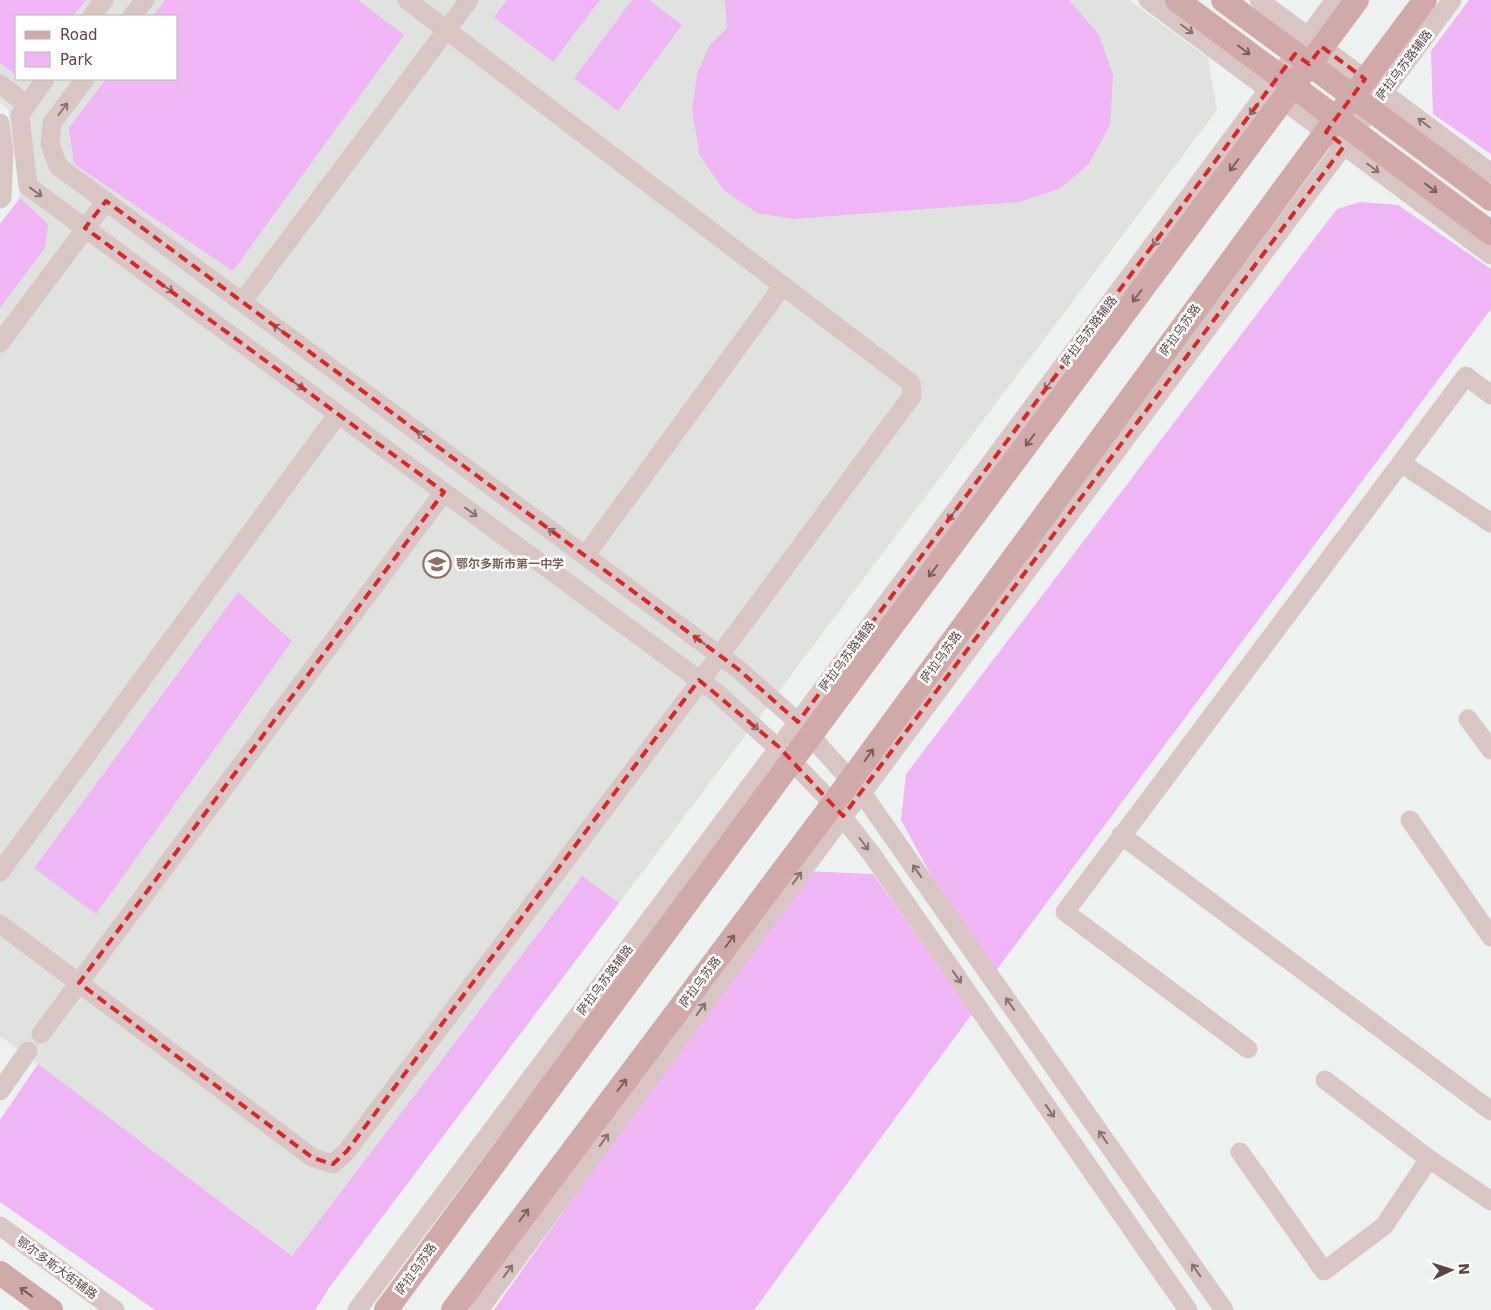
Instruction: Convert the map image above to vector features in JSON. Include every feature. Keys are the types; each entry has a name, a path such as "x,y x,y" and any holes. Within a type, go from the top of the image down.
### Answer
{"main road":[{"path":"1177,0 1281,88 1340,132 1491,233"},
{"path":"1223,0 1309,50 1368,94 1491,199"},
{"name":"萨拉乌苏路","path":"386,1310 785,754 1309,50 1357,0"},
{"name":"萨拉乌苏路","path":"452,1310 857,786 1368,94 1425,0"},
{"path":"0,1273 51,1310"}],"street":[{"path":"93,15 104,0"},
{"path":"133,15 144,0"},
{"path":"0,924 313,1158 333,1164 347,1151 912,396 911,383 407,0"},
{"path":"242,302 469,0"},
{"path":"1148,0 1281,88"},
{"path":"1259,0 1309,50 1335,0"},
{"name":"萨拉乌苏路辅路","path":"1368,94 1452,0"},
{"path":"44,80 20,115 28,186 717,693 785,754 838,810 895,888 1188,1310"},
{"path":"85,80 52,123 50,144 58,166 720,655 804,729 857,786 1224,1310"},
{"path":"0,84 26,104"},
{"path":"1368,94 1491,173"},
{"path":"0,123 2,151 2,197 0,199"},
{"path":"1340,132 1491,255"},
{"path":"2,151 50,144"},
{"path":"0,342 106,201"},
{"path":"586,556 782,286"},
{"path":"1248,1049 1064,912 1466,376 1491,395"},
{"path":"0,872 338,414"},
{"path":"1401,463 1491,523"},
{"path":"41,1034 444,492"},
{"path":"1468,719 1491,750"},
{"name":"萨拉乌苏路辅路","path":"357,1310 785,754"},
{"path":"479,1310 838,810"},
{"path":"1410,820 1491,937"},
{"path":"1121,835 1488,1103"},
{"path":"0,1091 28,1051"},
{"path":"1325,1080 1429,1160 1491,1201"},
{"path":"1240,1152 1324,1270 1384,1226 1429,1160"},
{"name":"鄂尔多斯大街辅路","path":"0,1226 115,1310"}],"highlighted area":[{"path":"1322,47 1365,79 1326,132 1344,146 843,816 779,747 699,680 347,1151 333,1164 313,1158 79,983 444,492 85,228 106,201 738,669 798,722 1295,54 1309,64"}],"shaded area":[{"name":"鄂尔多斯市第一中学","path":"0,0 1129,0 1208,58 1217,110 331,1285 0,1036 0,224 20,198 8,109 0,103"}],"green space":[{"path":"0,0 86,0 74,15 15,15 15,74 0,63"},
{"path":"165,0 358,0 404,35 233,271 74,164 69,128 105,80 178,80 178,15 154,15"},
{"path":"507,0 600,0 553,62 494,17"},
{"path":"632,0 649,0 682,25 618,111 574,78"},
{"path":"725,0 1069,0 1099,35 1113,75 1110,125 1088,165 1059,189 1019,202 793,219 757,213 724,190 700,156 692,110 697,74 709,46 727,28"},
{"path":"1469,0 1491,0 1491,154 1433,114 1431,51"},
{"path":"20,198 48,224 45,248 0,308 0,224"},
{"path":"1360,202 1398,205 1491,269 1491,309 995,972 930,873 901,820 906,774 1337,209"},
{"path":"238,592 292,641 96,914 34,868"},
{"path":"804,871 873,874 972,1014 754,1310 494,1310"},
{"path":"582,876 619,903 331,1285 315,1310 155,1310 0,1202 0,1120 38,1064 292,1256"}],"place":[{"name":"鄂尔多斯市第一中学","path":"437,564"}]}
